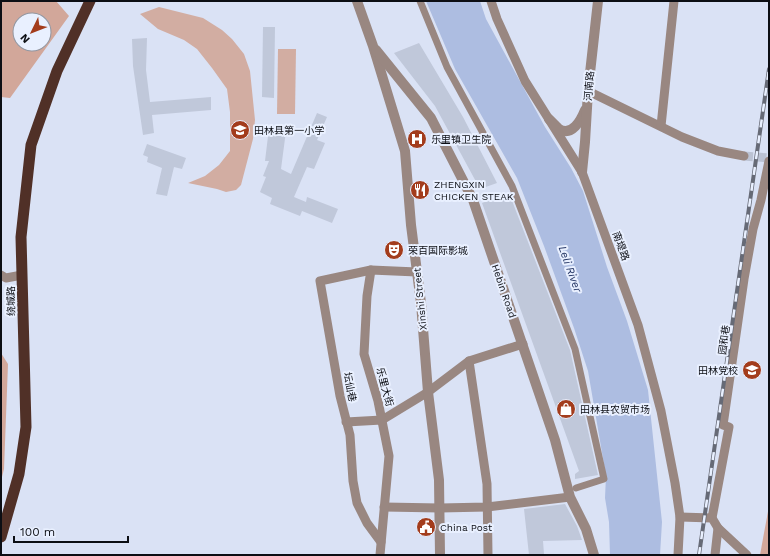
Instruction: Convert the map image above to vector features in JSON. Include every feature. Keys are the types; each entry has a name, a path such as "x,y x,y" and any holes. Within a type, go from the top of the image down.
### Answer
{"highway":[{"name":"绕城路","path":"1,537 19,474 26,427 21,237 31,145 57,71 90,1"}],"street":[{"path":"357,1 373,46"},
{"path":"420,1 447,67 512,186 575,349 604,480 576,488"},
{"name":"南堤路","path":"491,1 497,19 525,81 582,172 638,325 661,411 680,517 678,555"},
{"name":"河南路","path":"582,172 588,91 598,1"},
{"path":"661,126 674,1"},
{"name":"Hebin Road","path":"373,46 431,118 473,200 555,440 570,497 586,529 594,555"},
{"name":"Xinshi Street","path":"373,46 405,151 411,225 421,303 428,392 439,480 440,555"},
{"path":"381,75 381,70 384,66 393,71"},
{"path":"588,91 682,137 718,151 744,156"},
{"path":"549,120 560,130 567,131 576,127 581,120 587,105"},
{"name":"园和巷","path":"712,518 730,427 723,424 744,279 753,230 769,161"},
{"path":"371,270 417,272"},
{"name":"乐里大街","path":"371,270 366,296 364,354 378,401 389,456 380,555"},
{"name":"坛仙巷","path":"371,270 320,281 339,389 350,435 353,481 357,503 367,523 381,542"},
{"path":"1,275 6,278 22,275"},
{"path":"346,422 382,420 428,392 469,361 523,344"},
{"path":"469,361 487,484 488,555"},
{"path":"384,507 487,507 570,497"},
{"path":"680,517 712,518 718,528 747,555"},
{"path":"715,555 718,528"}],"shaded area":[{"path":"1,1 56,1 69,16 52,40 52,12 12,12 12,52 43,52 10,98 1,97"},
{"path":"159,7 203,18 222,30 232,39 244,54 250,71 255,120 253,139 241,185 236,190 226,192 188,183 205,176 219,165 230,151 230,112 227,89 197,49 184,40 158,29 140,14"},
{"path":"278,49 296,49 295,114 277,114"},
{"path":"1,353 8,364 4,469 1,481"},
{"path":"769,506 769,555 760,555"}],"water":[{"name":"Leli River","path":"426,1 480,1 486,19 545,127 571,168 583,191 607,267 627,321 648,390 662,522 660,555 610,555 609,522 605,498 606,476 588,371 574,328 517,178 455,69"}],"building":[{"path":"263,27 275,27 274,98 262,97"},
{"path":"147,38 146,70 150,102 211,97 211,110 152,115 154,133 143,135 133,66 132,39"},
{"path":"419,43 463,117 497,183 480,189 435,106 394,53"},
{"path":"317,113 327,117 317,140 325,143 314,169 307,167 294,197 306,202 307,197 338,209 332,223 302,211 300,216 270,204 272,198 260,192 266,177 263,176 269,161 265,161 269,128 286,131 281,169 291,174"},
{"path":"147,144 186,158 182,169 174,167 167,196 156,194 162,168 147,162 148,157 143,155"},
{"path":"509,193 570,350 598,475 575,479 575,474 579,471 482,203"},
{"path":"565,504 577,526 582,540 543,541 544,554 529,555 524,509"}],"tunnel":[{"path":"744,156 769,158"}],"railway":[{"path":"699,555 769,69"}],"place":[{"name":"田林县第一小学","path":"240,130"},
{"name":"乐里镇卫生院","path":"417,139"},
{"name":"ZHENGXIN CHICKEN STEAK","path":"420,190"},
{"name":"荣百国际影城","path":"394,250"},
{"name":"田林党校","path":"752,370"},
{"name":"田林县农贸市场","path":"566,409"},
{"name":"China Post","path":"426,527"}]}
